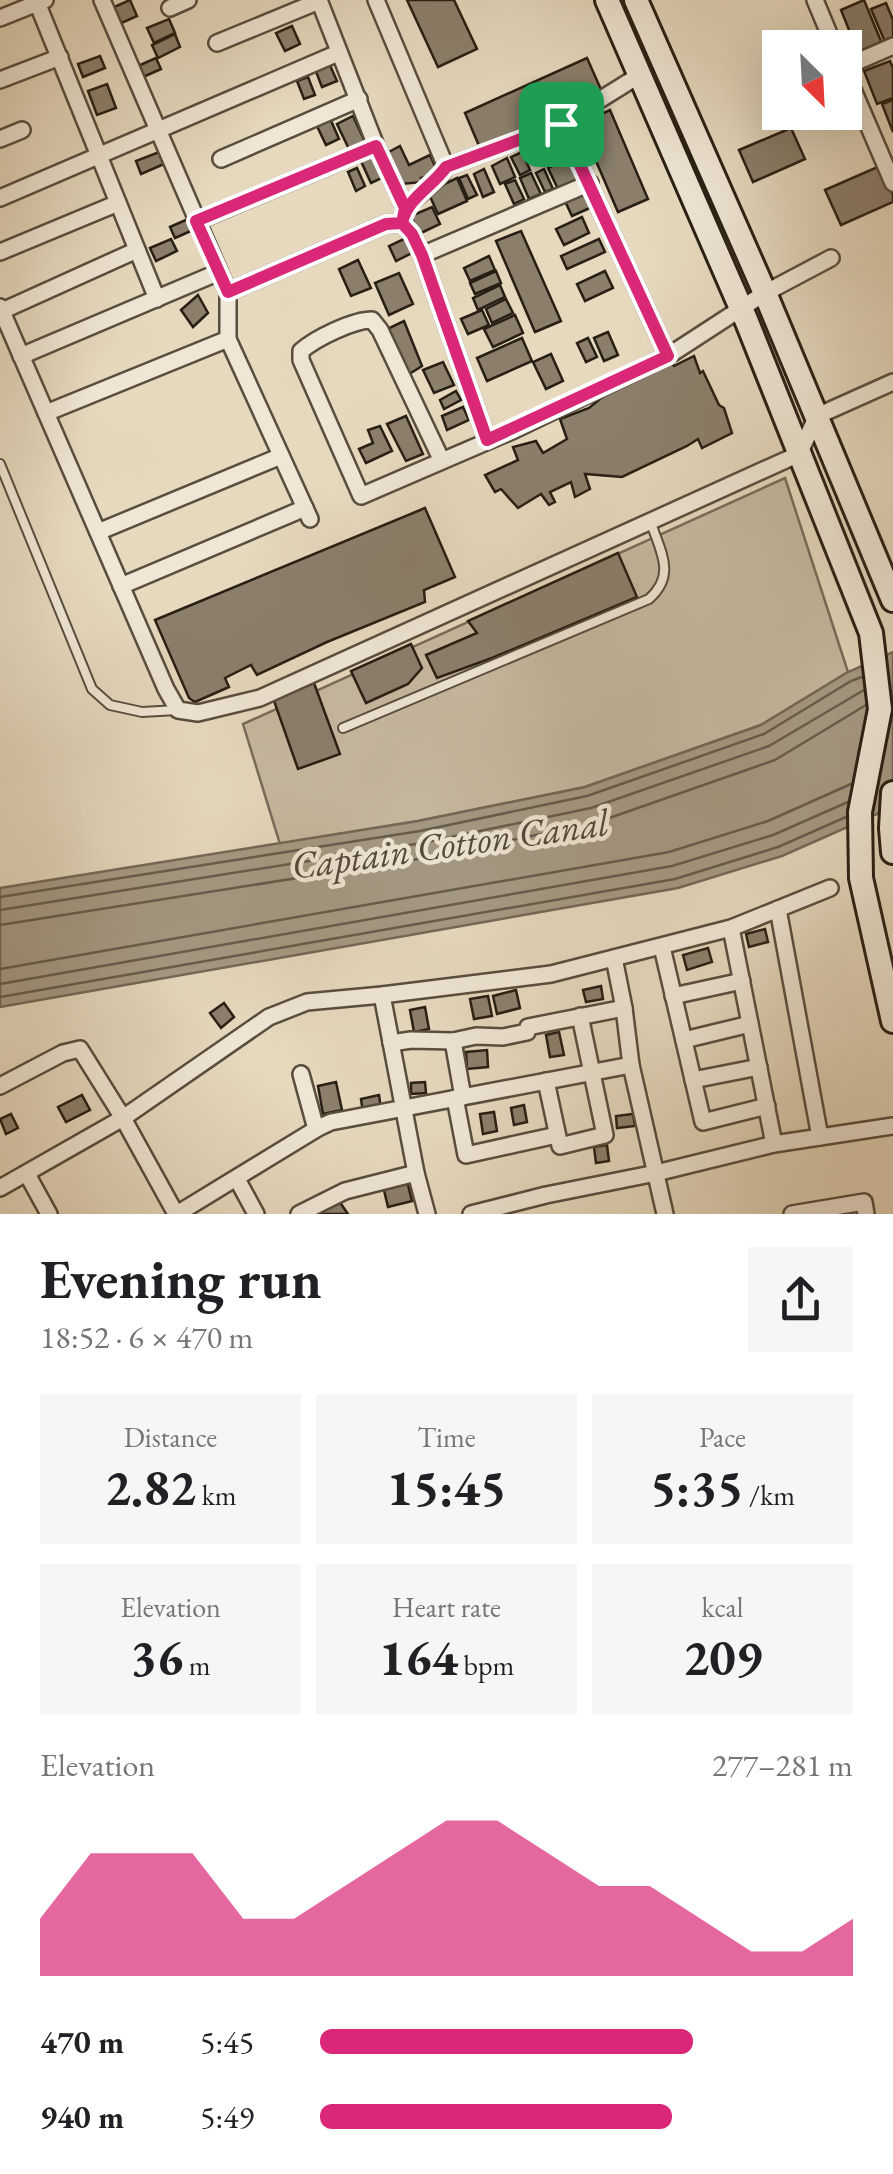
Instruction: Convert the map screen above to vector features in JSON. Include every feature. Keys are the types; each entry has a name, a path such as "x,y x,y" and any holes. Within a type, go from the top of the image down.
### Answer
{"main road":[{"path":"607,0 742,309 871,634 880,709 860,812 861,878 893,1021"},
{"path":"636,0 766,293 893,600"},
{"path":"893,793 893,852"}],"street":[{"path":"102,0 228,292 228,339 307,513 121,586"},
{"path":"170,8 188,0"},
{"path":"376,0 446,167"},
{"path":"815,0 828,30"},
{"path":"0,18 40,1 157,299"},
{"path":"217,43 319,1 422,255 487,440"},
{"path":"862,61 893,46"},
{"path":"0,198 338,53"},
{"path":"0,80 60,57"},
{"path":"228,292 386,224 403,215 446,167 561,124 638,76"},
{"path":"220,159 359,99"},
{"path":"862,104 888,158 893,183"},
{"path":"561,124 668,356"},
{"path":"0,139 22,130"},
{"path":"196,221 376,146"},
{"path":"422,255 590,183"},
{"path":"0,252 118,203"},
{"path":"137,250 1,309 178,710 198,713 260,698 651,523 799,454 817,416 893,382"},
{"path":"442,461 372,320 361,320 300,351 361,496 442,461 668,356 766,293 831,258"},
{"path":"21,356 219,272"},
{"path":"46,413 228,339"},
{"path":"98,532 281,456"},
{"path":"0,1188 123,1118 269,1017 308,1002 551,974 731,928 830,888"},
{"path":"778,909 820,1137"},
{"path":"731,928 774,1144"},
{"path":"662,947 703,1122 767,1106"},
{"path":"614,958 631,1065 665,1214"},
{"path":"673,996 742,981"},
{"path":"382,995 427,1214"},
{"path":"391,1042 503,1037 624,1008"},
{"path":"546,1081 560,1146 605,1134 580,1016"},
{"path":"684,1040 750,1024"},
{"path":"453,1041 466,1155 557,1135"},
{"path":"0,1086 80,1049 177,1214 331,1122 631,1065"},
{"path":"693,1080 759,1068"},
{"path":"300,1074 316,1129"},
{"path":"471,1214 774,1144 893,1126"},
{"path":"300,1214 345,1191 416,1173"},
{"path":"28,1174 49,1214"},
{"path":"237,1178 256,1214"},
{"path":"546,1195 549,1214"},
{"path":"792,1214 864,1202 866,1214"}],"lane":[{"path":"0,464 92,689 110,704 142,712 178,710"},
{"path":"343,728 649,599 660,590 666,576 651,523"}],"shaded area":[{"path":"785,478 848,672 761,725 585,787 280,844 243,724"}],"water":[{"name":"Captain Cotton Canal","path":"893,652 893,807 782,856 678,888 0,1007 0,888 418,821 585,787 761,725 848,672"}],"building":[{"path":"130,0 137,16 119,24 112,8"},
{"path":"407,0 454,0 477,49 438,67"},
{"path":"864,0 883,46 862,54 862,30 849,30 841,10"},
{"path":"886,3 893,20 893,39 885,42 871,9"},
{"path":"169,19 175,33 154,43 147,28"},
{"path":"292,26 300,44 285,51 276,33"},
{"path":"175,34 180,47 158,58 152,45"},
{"path":"100,56 105,68 83,77 78,64"},
{"path":"156,58 161,69 143,77 138,66"},
{"path":"587,58 603,94 480,148 465,113"},
{"path":"890,61 893,98 877,104 864,71"},
{"path":"329,63 337,81 322,87 315,69"},
{"path":"308,77 315,95 304,99 297,81"},
{"path":"107,84 116,108 97,115 88,91"},
{"path":"893,100 893,132 882,104"},
{"path":"610,110 648,199 618,212 580,124"},
{"path":"329,116 339,139 326,145 315,122"},
{"path":"353,116 365,142 349,149 337,124"},
{"path":"792,130 805,159 753,182 739,150"},
{"path":"400,146 409,165 430,155 438,173 421,178 423,182 401,184 387,153"},
{"path":"159,152 164,164 141,174 136,161"},
{"path":"522,152 530,170 520,175 511,157"},
{"path":"373,153 384,177 371,183 360,159"},
{"path":"571,157 581,178 558,189 548,168"},
{"path":"507,158 515,177 500,184 492,166"},
{"path":"880,166 893,202 841,225 825,190"},
{"path":"357,168 365,186 356,191 348,172"},
{"path":"484,169 494,192 483,197 474,174"},
{"path":"544,169 553,189 545,192 536,173"},
{"path":"531,173 541,194 529,199 520,178"},
{"path":"467,175 477,195 468,199 459,178"},
{"path":"457,178 467,201 438,214 428,192"},
{"path":"515,180 524,199 514,204 505,184"},
{"path":"584,189 592,207 572,216 564,199"},
{"path":"432,207 440,224 419,234 411,216"},
{"path":"582,217 589,233 564,245 556,229"},
{"path":"188,219 193,230 175,238 170,227"},
{"path":"521,231 561,321 535,332 496,241"},
{"path":"410,236 416,251 396,261 389,246"},
{"path":"171,239 177,251 156,261 150,248"},
{"path":"599,239 605,252 567,269 561,256"},
{"path":"489,256 495,270 470,281 464,268"},
{"path":"358,260 371,288 351,296 339,269"},
{"path":"496,271 501,283 475,294 470,283"},
{"path":"605,271 613,288 585,301 577,284"},
{"path":"399,273 413,304 389,315 375,283"},
{"path":"500,285 505,297 478,310 473,298"},
{"path":"198,295 208,313 193,327 181,310"},
{"path":"506,299 513,313 492,323 486,309"},
{"path":"482,310 489,325 468,334 461,319"},
{"path":"515,315 523,333 493,347 484,329"},
{"path":"404,321 422,366 403,378 383,331"},
{"path":"608,332 618,355 604,361 594,338"},
{"path":"522,338 532,361 487,381 477,358"},
{"path":"588,338 597,357 586,362 577,343"},
{"path":"551,354 563,381 546,389 533,362"},
{"path":"694,356 700,373 703,371 724,408 732,433 702,448 698,439 622,477 585,474 590,489 575,497 571,482 550,492 555,502 549,505 541,494 518,508 501,489 495,492 485,475 518,460 513,447 536,441 543,453 567,439 560,419 589,408 616,386 670,360 674,366"},
{"path":"443,362 454,385 434,393 423,370"},
{"path":"456,391 461,400 444,409 440,400"},
{"path":"463,407 469,420 447,430 442,416"},
{"path":"406,416 423,454 406,461 387,424"},
{"path":"380,426 392,451 366,463 359,449 373,443 368,430"},
{"path":"425,508 455,577 424,590 425,602 257,675 251,665 225,678 229,687 195,702 189,698 155,620"},
{"path":"618,553 637,597 437,678 426,655 477,633 468,621"},
{"path":"411,644 422,668 408,684 366,703 351,671"},
{"path":"314,683 340,754 298,769 273,698"},
{"path":"765,929 768,942 749,947 746,934"},
{"path":"708,948 712,962 687,970 683,955"},
{"path":"601,986 603,999 586,1002 583,990"},
{"path":"516,990 520,1008 497,1014 493,996"},
{"path":"488,996 492,1016 474,1019 470,999"},
{"path":"224,1003 234,1017 221,1028 210,1013"},
{"path":"425,1007 429,1029 414,1032 410,1010"},
{"path":"559,1032 564,1055 550,1057 546,1035"},
{"path":"487,1050 488,1067 467,1069 466,1052"},
{"path":"336,1082 342,1110 323,1114 318,1086"},
{"path":"425,1082 426,1093 411,1094 411,1083"},
{"path":"82,1095 90,1110 66,1122 58,1107"},
{"path":"379,1095 381,1109 363,1113 361,1099"},
{"path":"524,1105 527,1122 514,1125 511,1108"},
{"path":"494,1112 497,1131 483,1134 480,1114"},
{"path":"11,1114 18,1128 6,1134 0,1119"},
{"path":"633,1114 635,1126 617,1128 616,1116"},
{"path":"607,1145 609,1161 596,1163 594,1147"},
{"path":"407,1181 412,1201 388,1207 383,1186"},
{"path":"339,1201 348,1214 319,1214"}],"route":[{"path":"561,124 446,167 405,208 402,223 386,224 228,292 196,221 376,146 405,208 402,223 422,255 487,440 668,356 561,124"}]}
